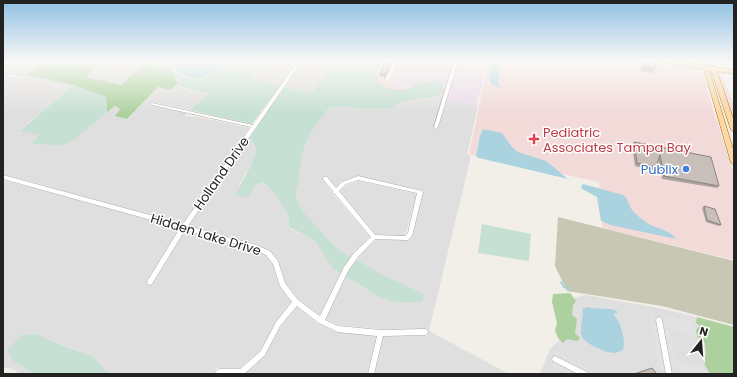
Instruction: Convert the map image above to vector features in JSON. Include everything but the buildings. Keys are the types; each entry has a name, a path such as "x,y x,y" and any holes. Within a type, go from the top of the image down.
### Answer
{"main road":[{"path":"712,79 734,160"},
{"path":"714,79 734,130"}],"street":[{"name":"Holland Drive","path":"150,282 184,227 287,79"},
{"path":"436,127 451,79"},
{"name":"Holland Drive","path":"152,104 253,126"},
{"name":"Hidden Lake Drive","path":"3,177 256,247 268,253 276,263 282,284 296,302 321,321 338,329 381,333 425,332"},
{"path":"325,178 335,192 374,237"},
{"path":"321,321 346,269 356,254 374,237 406,238 410,234 420,192 358,178 344,183 335,192"},
{"path":"218,372 241,372 263,353 278,324 296,302"},
{"path":"659,320 669,374"},
{"path":"371,374 381,333"},
{"path":"555,359 585,374"}],"shaded area":[{"path":"3,79 22,80 24,79 43,79 73,85 20,130 39,135 31,144 99,118 115,106 120,109 115,116 127,119 159,87 170,90 179,82 184,89 209,94 190,110 152,102 149,105 187,113 185,116 198,117 249,128 183,224 3,174"},
{"path":"92,79 128,79 121,85"},
{"path":"174,79 198,80 201,79 251,79 280,86 252,124 190,110 209,94 186,88"},
{"path":"251,79 285,79 280,86"},
{"path":"289,79 322,79 312,93 283,87"},
{"path":"322,79 378,79 379,83 392,90 406,90 417,84 433,81 444,82 442,92 438,96 404,101 390,108 368,109 330,107 310,135 301,161 296,198 304,212 326,237 337,248 351,257 341,273 333,269 315,241 289,227 289,216 275,194 263,182 257,184 248,197 236,196 256,153 256,149 250,138 283,87 312,93"},
{"path":"378,79 386,79 385,81 388,82 390,79 396,79 392,90 379,83"},
{"path":"396,79 484,79 480,94 476,101 478,106 435,97 442,92 444,82 418,84 406,90 392,90"},
{"path":"485,79 704,79 711,104 734,174 734,260 603,228 599,182 469,154"},
{"path":"718,79 723,79 734,105 734,123"},
{"path":"73,85 106,97 107,112 74,140 62,145 31,144 39,135 20,131"},
{"path":"435,97 478,106 467,154 471,156 429,331 509,374 374,374 383,336 428,336 428,329 382,329 339,325 325,319 345,276 370,292 400,283 356,259 375,240 409,240 412,235 423,193 421,190 359,177 336,189 326,175 322,178 332,193 370,237 351,257 339,251 326,238 305,215 296,199 299,168 307,139 314,126 330,107 368,109 390,108 404,101"},
{"path":"253,129 255,130 250,138 256,149 255,157 239,185 248,197 257,184 263,182 275,194 289,216 289,228 315,241 333,269 341,273 320,316 298,299 285,283 279,262 270,251 258,245 187,225"},
{"path":"3,180 180,228 146,284 151,285 184,230 255,250 266,255 273,264 279,286 292,302 276,323 260,351 241,368 216,368 215,374 112,374 92,356 36,334 13,361 35,374 20,374 13,369 3,367"},
{"path":"358,181 417,194 405,236 375,234 338,192 346,185"},
{"path":"558,217 734,261 734,325 662,306 567,291 555,266"},
{"path":"482,224 531,234 529,261 478,253"},
{"path":"356,259 381,274 424,294 422,301 398,302 381,298 373,294 345,276"},
{"path":"586,295 664,309 734,327 734,374 540,374 550,349 561,339 568,299"},
{"path":"296,306 317,323 336,332 377,336 367,374 243,374 265,354 281,326"},
{"path":"664,315 693,321 697,336 671,331 670,326 665,325 664,329 669,331 672,342 667,341 666,343 672,345 675,358 670,357 670,361 676,365 676,360 704,367 706,374 680,374 679,369 668,366 669,372 659,370 654,342 660,342 654,339 651,324 656,324 655,322 651,321 650,316 665,322"},
{"path":"36,334 92,356 112,374 35,374 13,361 7,350 22,335"},
{"path":"556,351 587,367 588,372 590,372 591,369 601,374 567,374 565,368 563,372 553,367"}],"green space":[{"path":"43,79 93,79 121,85 128,79 176,79 179,82 170,90 158,87 127,119 115,116 120,109 115,106 107,112 106,97 73,85"},
{"path":"570,293 576,301 573,305 572,315 577,319 575,333 580,338 577,341 567,339 563,343 558,338 555,330 557,323 552,302 553,294"},
{"path":"697,317 734,327 734,374 710,374 705,365 705,343 697,336 696,330 700,326 696,323"}],"water":[{"path":"489,79 499,79 498,84 501,88 490,83"},
{"path":"483,129 502,133 512,147 518,152 546,161 568,179 479,158 476,156"},
{"path":"583,184 623,195 632,210 639,217 651,225 667,231 676,239 611,225 601,221 597,197 582,189 581,187"},
{"path":"587,307 617,311 617,313 613,314 616,317 622,331 624,342 623,350 613,353 605,351 585,341 581,334 583,315 582,309"}],"waterway":[{"path":"561,282 564,287 569,289"}],"place":[{"name":"Pediatric Associates Tampa Bay","path":"534,139"},
{"name":"Publix","path":"686,169"}]}
